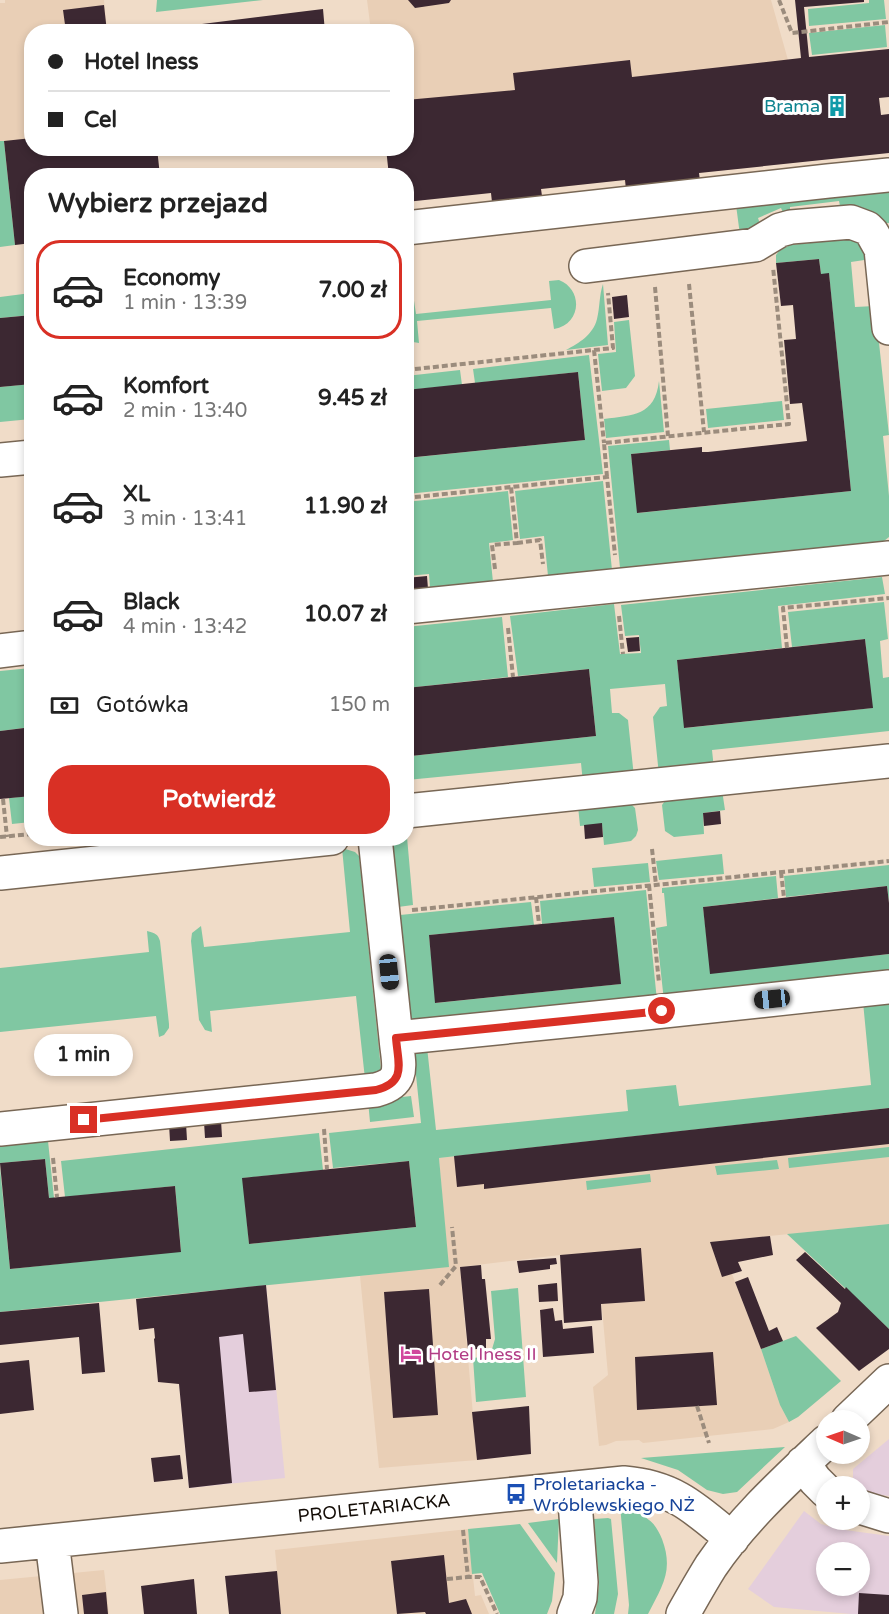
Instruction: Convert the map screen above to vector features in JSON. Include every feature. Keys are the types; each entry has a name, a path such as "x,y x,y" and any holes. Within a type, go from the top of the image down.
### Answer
{"street":[{"path":"414,227 889,176"},
{"path":"596,265 755,245 780,230 791,227 851,222 867,228 881,249 889,328"},
{"path":"0,460 24,458"},
{"path":"414,606 889,558"},
{"path":"0,651 24,648"},
{"path":"414,810 889,761"},
{"path":"0,873 256,846"},
{"path":"0,1129 388,1087 395,1081 399,1072 376,846"},
{"path":"396,1038 889,987"},
{"path":"859,1410 889,1381"},
{"path":"815,1453 816,1481"},
{"path":"683,1614 712,1565 732,1539 756,1510 815,1453"},
{"name":"PROLETARIACKA","path":"0,1546 624,1483 657,1488 679,1498 732,1539"},
{"path":"574,1488 581,1582 580,1598 574,1614"},
{"path":"870,1510 889,1516"},
{"path":"52,1541 61,1614"}],"path":[{"path":"779,0 792,33 889,22"},
{"path":"686,253 704,432"},
{"path":"652,257 668,436"},
{"path":"604,442 789,424 773,262"},
{"path":"414,369 613,348 596,265"},
{"path":"594,350 623,654"},
{"path":"414,497 607,477"},
{"path":"511,487 517,543"},
{"path":"496,575 492,545 540,540 543,570"},
{"path":"787,648 783,609 889,598"},
{"path":"507,623 513,677"},
{"path":"3,799 7,837"},
{"path":"0,837 24,835"},
{"path":"652,849 656,885"},
{"path":"408,910 889,861"},
{"path":"781,872 784,897"},
{"path":"650,885 662,1011"},
{"path":"536,897 539,924"},
{"path":"324,1129 327,1169"},
{"path":"53,1158 57,1197"},
{"path":"440,1285 456,1266 452,1227"},
{"path":"697,1406 709,1443"},
{"path":"462,1526 468,1577"},
{"path":"447,1579 480,1577 497,1614"}],"shaded area":[{"path":"5,0 104,0 106,24 24,24 24,156 158,156 159,168 24,168 24,244 15,245 4,141 0,141 0,3 5,3"},
{"path":"367,0 771,0 788,60 799,162 699,173 626,189 624,180 541,189 542,196 492,202 491,193 414,178 414,168 388,168 387,156 414,156 414,24 370,24"},
{"path":"889,1108 889,1224 710,1242 722,1276 732,1274 780,1405 789,1422 773,1429 643,1443 639,1440 616,1441 599,1446 593,1387 608,1375 597,1253 560,1255 460,1267 477,1460 379,1468 360,1276 448,1266 439,1158"},
{"path":"266,1285 285,1478 189,1488 171,1296"},
{"path":"889,1439 889,1496 870,1493 870,1476 853,1476 853,1469 859,1464 870,1464 870,1455"},
{"path":"804,1511 816,1520 816,1530 845,1530 889,1536 889,1614 851,1614 774,1607 748,1589"},
{"path":"468,1529 475,1596 481,1595 489,1614 281,1614 275,1550"},
{"path":"104,1570 109,1614 0,1614 0,1580"}],"green space":[{"path":"157,0 263,0 156,12"},
{"path":"869,0 884,0 886,19 809,26 808,9 869,3"},
{"path":"885,25 887,47 812,55 809,33"},
{"path":"0,141 4,141 15,245 0,247"},
{"path":"889,188 889,223 880,224 841,211 839,201 790,207 790,216 785,217 781,208 758,218 761,227 740,235 736,205"},
{"path":"860,238 871,259 851,262 855,307 875,306 889,435 883,436 889,496 889,537 884,541 620,568 608,446 669,440 670,450 631,454 638,513 851,491 829,274 821,274 819,259 776,263 776,255 790,245"},
{"path":"559,280 567,285 573,291 576,299 574,314 563,326 554,329 551,308 417,321 419,343 414,342 414,301 416,314 551,300 549,281"},
{"path":"603,284 608,345 566,350 589,334 595,325"},
{"path":"24,294 24,316 0,318 0,297"},
{"path":"629,320 635,376 626,388 602,391 598,354 616,352 614,322"},
{"path":"589,355 603,474 414,493 414,457 585,440 578,372 475,383 473,369"},
{"path":"460,370 462,385 414,389 414,375"},
{"path":"659,381 664,432 606,438 604,419 641,412 653,401"},
{"path":"24,385 24,420 0,422 0,387"},
{"path":"782,401 784,420 708,428 706,409"},
{"path":"603,481 612,570 548,576 544,536 520,539 515,491"},
{"path":"508,491 513,540 489,543 493,582 430,588 429,574 414,575 414,501"},
{"path":"882,577 885,594 778,606 782,648 677,660 685,728 872,708 865,639 792,647 788,612 884,602 888,639 880,641 883,678 889,677 889,731 712,750 714,769 659,775 653,717 660,707 667,706 665,684 610,689 612,713 619,713 628,720 634,777 583,783 581,763 414,779 414,756 596,736 589,669 518,676 510,616 614,604 620,654 641,653 639,635 625,636 621,605"},
{"path":"502,617 508,677 414,687 414,626"},
{"path":"24,669 24,728 0,731 0,671"},
{"path":"722,790 725,810 703,813 704,834 674,837 665,831 662,805 667,798"},
{"path":"24,797 24,823 12,824 9,798"},
{"path":"629,802 635,808 638,830 631,841 604,845 602,824 580,826 578,806"},
{"path":"393,846 408,846 413,905 398,907"},
{"path":"342,848 355,852 359,856 381,1069 365,1079 356,996 210,1011 212,1032 205,1030 199,1020 191,941 192,933 201,926 204,947 350,932"},
{"path":"722,854 724,874 659,880 656,861"},
{"path":"648,863 650,882 594,887 592,868"},
{"path":"889,865 889,903 887,886 786,897 784,876"},
{"path":"776,876 778,898 703,907 711,973 889,954 889,977 664,1001 656,928 667,926 662,888"},
{"path":"646,890 657,1001 410,1021 400,915 531,902 534,925 429,935 436,1003 620,984 614,917 542,924 540,901"},
{"path":"147,931 156,934 160,941 169,1024 164,1035 159,1037 156,1016 0,1032 0,968 149,952"},
{"path":"889,1000 889,1108 439,1158 449,1267 0,1312 0,1167 10,1269 181,1251 175,1186 65,1197 61,1161 319,1133 323,1170 243,1178 249,1244 416,1227 409,1161 333,1168 329,1133 421,1123 414,1056 420,1049 427,1047 436,1130 628,1111 626,1090 676,1085 679,1106 871,1085 863,1002"},
{"path":"411,1096 414,1117 370,1122 368,1101"},
{"path":"48,1141 54,1198 49,1198 45,1159 0,1163 0,1146"},
{"path":"889,1147 889,1157 789,1168 788,1158"},
{"path":"777,1160 779,1169 717,1175 715,1166"},
{"path":"650,1174 651,1182 587,1190 586,1181"},
{"path":"889,1224 889,1329 787,1234"},
{"path":"518,1288 526,1397 476,1402 473,1358 490,1356 495,1339 491,1291"},
{"path":"796,1336 841,1381 789,1422 780,1405 761,1349"},
{"path":"785,1447 737,1492 723,1494 707,1490 678,1470 641,1458"},
{"path":"620,1505 639,1513 655,1526 665,1550 667,1569 665,1578 648,1614 628,1614"},
{"path":"559,1519 557,1563 528,1523"},
{"path":"594,1519 611,1519 618,1594 614,1614 595,1614 599,1586"},
{"path":"520,1524 555,1573 552,1601 547,1614 500,1614 482,1573 472,1574 468,1529"}],"building":[{"path":"408,0 451,0 449,3 415,8"},
{"path":"795,0 864,0 864,2 804,7 809,57 889,49 889,97 879,98 881,115 889,114 889,153 699,173 700,181 626,189 625,180 541,189 542,196 492,202 491,193 414,201 414,168 388,168 387,156 414,156 414,99 515,90 513,73 630,60 632,77 801,58"},
{"path":"104,5 106,24 65,24 63,10"},
{"path":"323,9 324,24 202,24"},
{"path":"24,139 24,156 158,156 159,168 24,168 24,244 15,245 4,141"},
{"path":"819,259 821,274 829,273 851,491 637,513 631,454 702,447 702,452 708,452 807,441 802,403 790,404 784,340 796,339 793,305 781,306 776,263"},
{"path":"627,295 629,317 614,319 612,297"},
{"path":"24,316 24,385 0,387 0,318"},
{"path":"578,372 585,440 414,457 414,389"},
{"path":"427,576 428,589 414,590 414,577"},
{"path":"639,637 640,651 628,652 626,638"},
{"path":"865,639 873,708 684,728 677,660"},
{"path":"589,669 596,736 414,756 414,687"},
{"path":"24,728 24,797 0,799 0,731"},
{"path":"720,811 721,824 704,826 703,813"},
{"path":"602,823 603,837 585,839 584,825"},
{"path":"887,886 889,954 710,974 703,907"},
{"path":"614,917 621,984 435,1003 429,935"},
{"path":"889,1108 889,1144 484,1189 484,1184 457,1187 454,1156"},
{"path":"221,1120 222,1137 205,1138 204,1122"},
{"path":"186,1123 187,1140 170,1141 169,1124"},
{"path":"45,1159 49,1198 175,1186 181,1252 10,1269 0,1163"},
{"path":"409,1161 416,1227 249,1244 242,1178"},
{"path":"770,1236 773,1255 738,1262 742,1271 722,1277 710,1242"},
{"path":"641,1248 645,1301 601,1304 602,1320 564,1323 560,1255"},
{"path":"805,1252 845,1289 846,1287 889,1329 889,1349 859,1371 816,1328 838,1312 841,1303 796,1260"},
{"path":"556,1258 557,1264 550,1265 550,1269 519,1273 517,1261"},
{"path":"481,1265 482,1279 485,1279 491,1339 486,1339 486,1348 468,1350 460,1267"},
{"path":"748,1277 769,1331 777,1327 783,1341 761,1349 735,1282"},
{"path":"557,1283 558,1301 539,1302 538,1285"},
{"path":"266,1285 276,1390 249,1392 243,1334 219,1337 232,1483 189,1488 179,1384 158,1382 154,1328 139,1330 136,1299"},
{"name":"Hotel Iness II","path":"429,1289 438,1415 393,1418 384,1292"},
{"path":"99,1303 105,1372 82,1374 79,1337 0,1345 0,1312"},
{"path":"553,1308 555,1321 562,1320 563,1329 592,1326 594,1353 543,1357 540,1310"},
{"path":"713,1352 717,1405 637,1410 635,1357"},
{"path":"29,1360 34,1410 0,1414 0,1363"},
{"path":"529,1406 531,1454 477,1460 472,1412"},
{"path":"180,1455 183,1479 154,1482 151,1458"},
{"path":"444,1555 449,1603 466,1599 472,1614 426,1614 425,1612 397,1614 391,1561"},
{"path":"277,1571 281,1614 229,1614 225,1576"},
{"path":"194,1579 197,1614 144,1614 141,1586"},
{"path":"106,1592 108,1614 84,1614 82,1595"},
{"path":"870,1594 889,1595 889,1614 858,1614 859,1596 870,1596"}],"place":[{"name":"Brama","path":"837,106"},
{"name":"Hotel Iness II","path":"411,1354"},
{"name":"Proletariacka - Wróblewskiego NŻ","path":"516,1494"}],"route":[{"path":"84,1120 376,1090 388,1087 395,1081 399,1072 396,1038 662,1011"}]}
